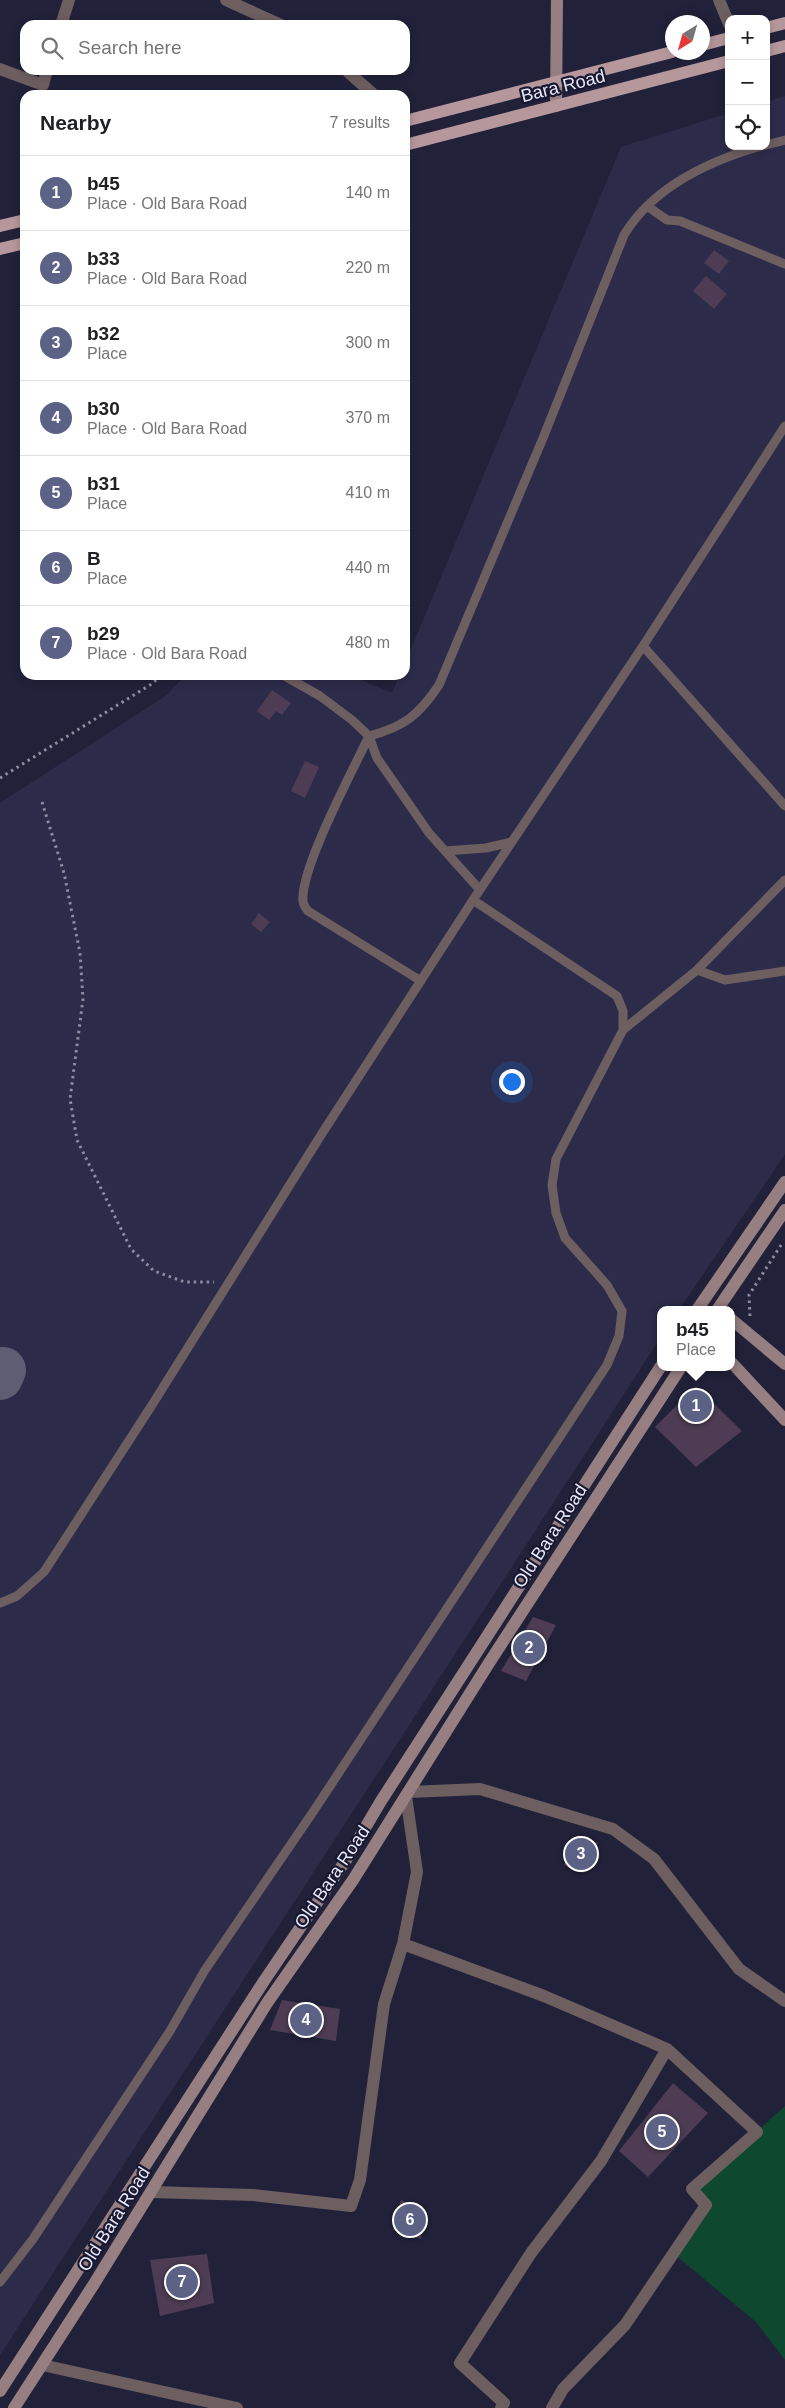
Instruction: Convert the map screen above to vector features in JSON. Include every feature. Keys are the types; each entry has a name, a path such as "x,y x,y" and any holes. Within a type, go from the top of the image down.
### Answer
{"main road":[{"path":"556,106 557,0"},
{"path":"770,27 785,23"},
{"path":"710,43 725,39"},
{"path":"770,50 785,46"},
{"path":"410,120 665,54"},
{"name":"Bara Road","path":"410,144 725,62"},
{"path":"0,226 20,221"},
{"path":"0,249 20,244"},
{"path":"700,1306 785,1182"},
{"path":"721,1306 785,1210"},
{"path":"706,1296 716,1306"},
{"path":"735,1322 785,1364"},
{"path":"735,1366 785,1420"},
{"path":"0,2391 264,1982 346,1860 381,1801 658,1371"},
{"name":"Old Bara Road","path":"14,2408 268,2003 353,1880 489,1663 678,1371"},
{"path":"477,1653 489,1663"},
{"path":"198,2084 212,2093"}],"street":[{"path":"63,20 69,0"},
{"path":"226,0 270,20"},
{"path":"719,0 725,15"},
{"path":"0,69 43,85 46,75"},
{"path":"352,75 368,90"},
{"path":"151,2192 253,2195 351,2206 360,2180 384,2004 403,1944 416,1872 408,1794 480,1789 613,1829 654,1859 739,1970 785,2001"},
{"path":"403,1944 544,1996 667,2049 757,2132 692,2189 706,2205 625,2325 563,2389 552,2408"},
{"path":"501,2408 504,2403 460,2364 531,2253 601,2161 667,2049"},
{"path":"42,2365 237,2408"}],"lane":[{"path":"770,144 785,140"},
{"path":"421,981 308,911 303,903 304,887 316,850 369,736 394,729 424,707 439,685 543,438 624,235 634,218 679,180 737,153 748,150"},
{"path":"647,206 666,220 680,221 785,264"},
{"path":"0,1603 16,1596 44,1572 473,900 643,646 785,426"},
{"path":"643,646 785,806"},
{"path":"291,680 320,696 352,720 369,736 378,758 445,851 480,890"},
{"path":"445,851 486,848 512,842"},
{"path":"0,2282 33,2239 170,2031 206,1970 313,1812 607,1365 619,1336 622,1311 607,1285 565,1238 556,1213 552,1185 556,1159 623,1030 696,970 785,880"},
{"path":"473,900 617,996 623,1011 623,1030"},
{"path":"696,970 725,980 785,971"}],"path":[{"path":"0,778 156,680"},
{"path":"42,802 64,873 80,953 83,998 70,1099 77,1140 131,1249 154,1270 185,1282 228,1282"},
{"path":"750,1335 749,1295 785,1239"}],"shaded area":[{"path":"785,96 785,1154 682,1306 657,1306 657,1343 0,2355 0,803 167,695 180,680 361,680 392,693 398,680 410,680 410,651 621,147 725,114 725,150 770,150 770,101"}],"green space":[{"path":"785,2106 785,2360 756,2322 674,2254 707,2205 693,2189"}],"building":[{"path":"714,250 729,261 719,274 704,263"},
{"path":"706,276 727,294 714,309 693,291"},
{"path":"272,690 291,703 282,715 276,711 269,720 257,711"},
{"path":"305,761 319,767 305,798 291,791"},
{"path":"259,913 270,922 261,932 251,924"},
{"path":"696,1386 742,1431 696,1467 655,1427"},
{"path":"533,1617 556,1625 526,1681 501,1671"},
{"path":"578,1835 598,1843 583,1873 564,1865"},
{"path":"282,2000 340,2009 336,2041 270,2030"},
{"path":"673,2083 708,2113 648,2177 619,2151"},
{"path":"401,2200 425,2210 421,2239 393,2230"},
{"path":"207,2254 214,2303 160,2316 150,2260"}],"taxiway":[{"path":"0,1377 3,1370"}],"place":[{"name":"b45","path":"696,1406"},
{"name":"b33","path":"529,1648"},
{"name":"b32","path":"581,1854"},
{"name":"b30","path":"306,2020"},
{"name":"b31","path":"662,2132"},
{"name":"B","path":"410,2220"},
{"name":"b29","path":"182,2282"}]}
